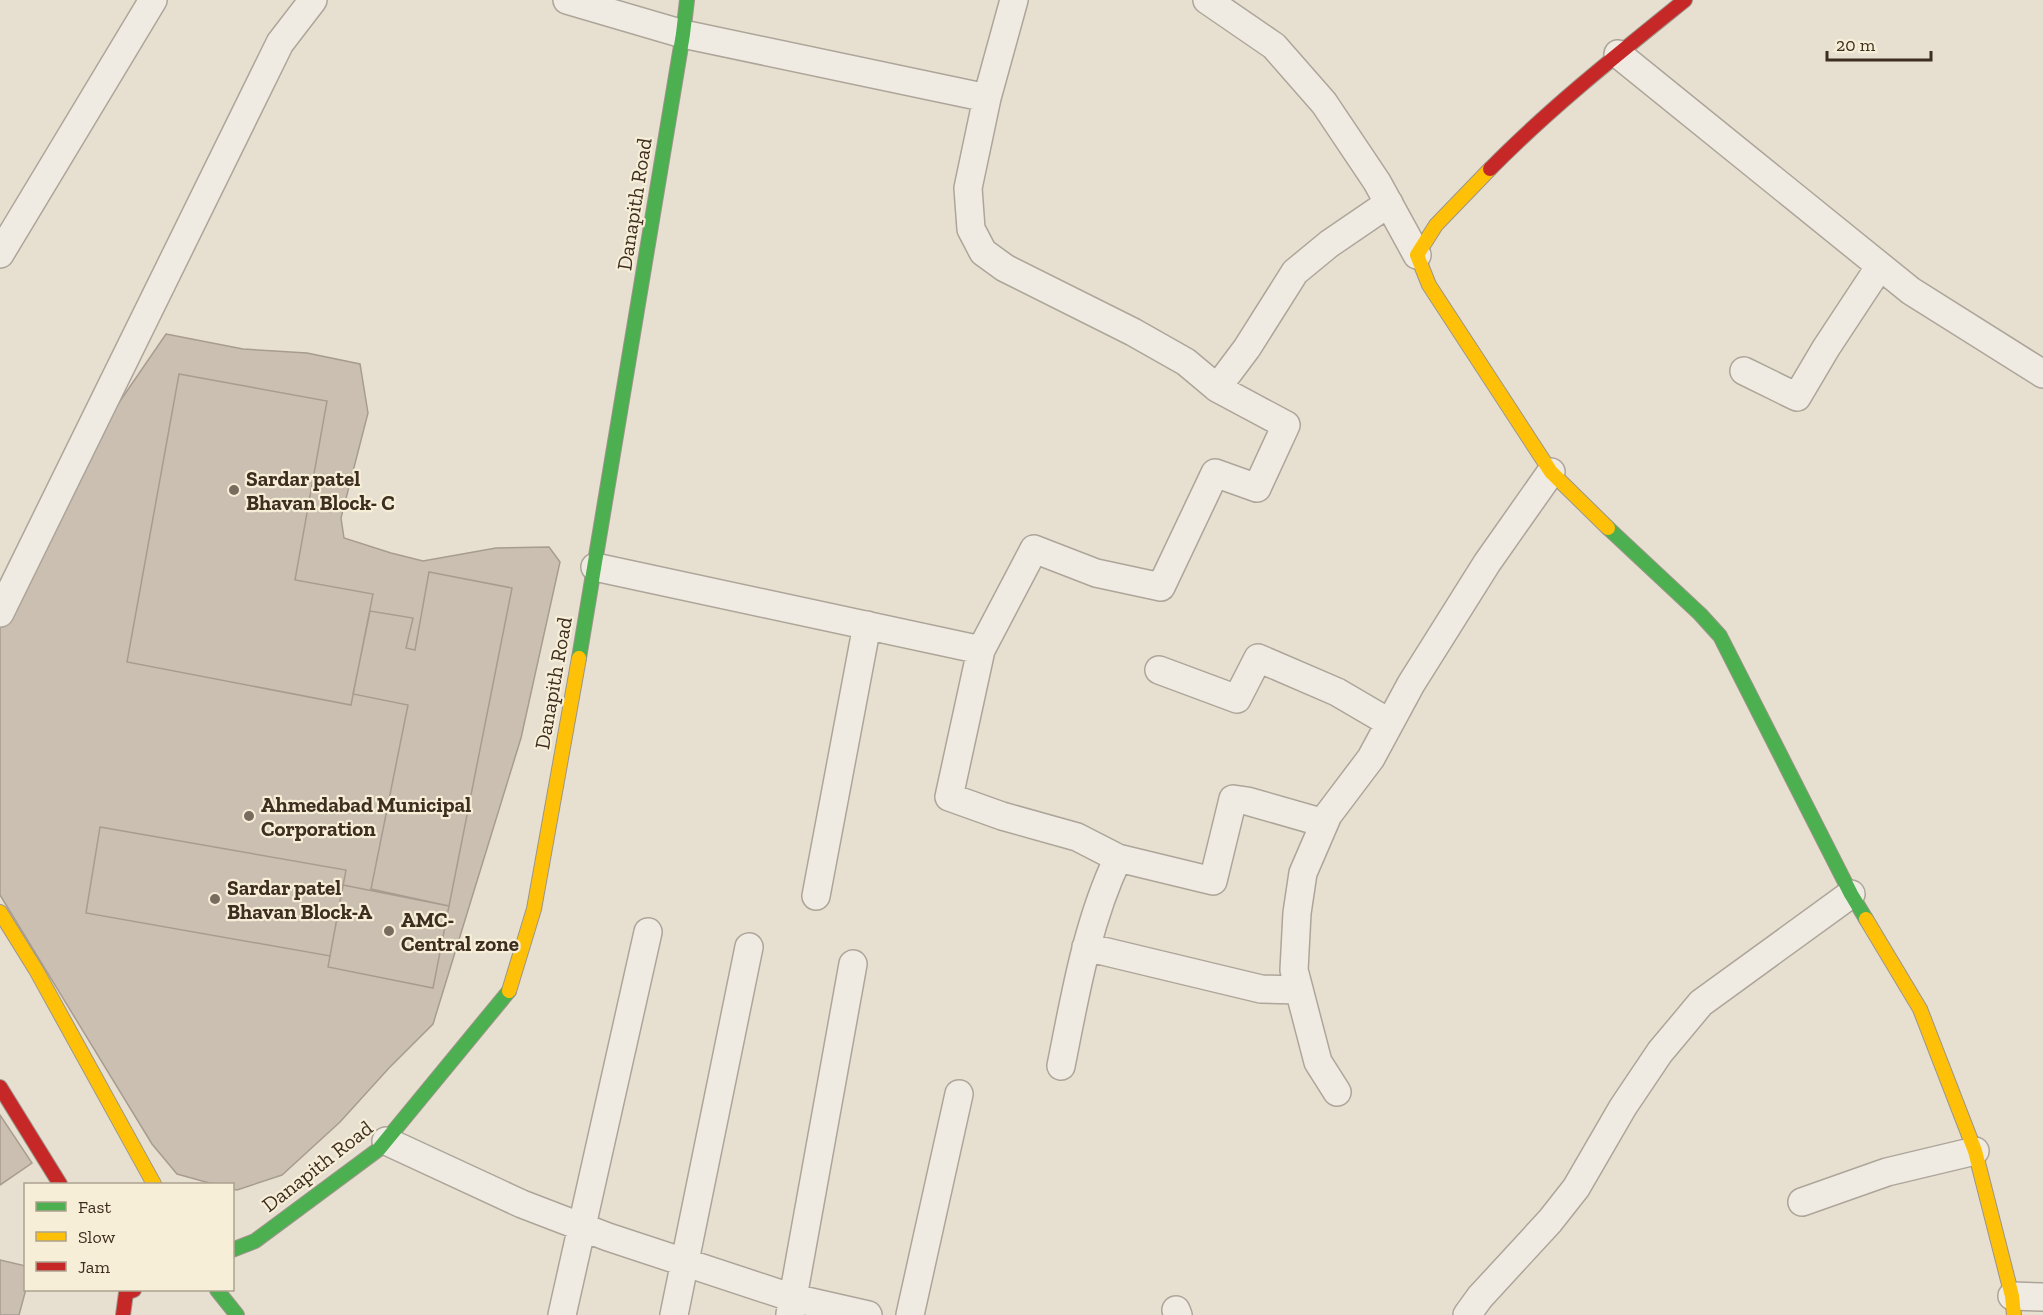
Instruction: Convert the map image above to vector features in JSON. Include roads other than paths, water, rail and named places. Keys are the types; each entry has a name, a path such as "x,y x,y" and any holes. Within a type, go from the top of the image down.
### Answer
{"street":[{"path":"0,254 153,0"},
{"path":"0,613 280,43 313,0"},
{"path":"567,0 683,34 987,98"},
{"name":"Danapith Road","path":"234,1249 255,1241 379,1149 509,992 534,909 595,567 687,0"},
{"path":"1014,0 987,98 968,188 971,229 983,252 1005,268 1133,332 1186,362 1217,388 1286,425 1257,488 1215,473 1161,587 1096,573 1034,549 981,650 950,797 1002,816 1077,837 1118,858 1214,880 1233,799 1324,823"},
{"path":"1207,0 1274,46 1324,103 1389,202 1417,255 1429,285 1551,472 1700,614 1720,636 1851,894 1920,1009 1975,1151 2013,1305 2043,1297"},
{"path":"1417,255 1436,225 1515,144 1618,54 1685,0"},
{"path":"1618,54 1911,291 2043,374"},
{"path":"1217,388 1248,348 1295,272 1329,244 1389,202"},
{"path":"1744,371 1797,397 1880,266"},
{"path":"1337,1092 1318,1062 1294,970 1297,913 1303,873 1328,815 1371,758 1411,684 1481,573 1551,472"},
{"path":"595,567 981,650"},
{"path":"816,896 867,625"},
{"path":"1159,670 1238,699 1258,658 1336,693 1390,723"},
{"path":"1061,1066 1086,947 1118,858"},
{"path":"1467,1315 1480,1297 1550,1221 1576,1188 1629,1098 1660,1052 1701,1003 1851,894"},
{"path":"0,912 36,970 153,1183"},
{"path":"562,1315 648,932"},
{"path":"674,1315 749,947"},
{"path":"1086,947 1261,989 1299,990"},
{"path":"792,1307 853,964"},
{"path":"0,1087 59,1183"},
{"path":"910,1315 959,1094"},
{"path":"386,1141 522,1204 686,1263 792,1307 868,1315"},
{"path":"1802,1202 1887,1172 1975,1151"},
{"path":"123,1315 128,1291"},
{"path":"128,1291 137,1315"},
{"path":"218,1291 237,1315"}],"place":[{"name":"Sardar patel Bhavan Block- C","path":"234,490"},
{"name":"Ahmedabad Municipal Corporation","path":"249,816"},
{"name":"Sardar patel Bhavan Block-A","path":"215,899"},
{"name":"AMC- Central zone","path":"389,931"}]}
